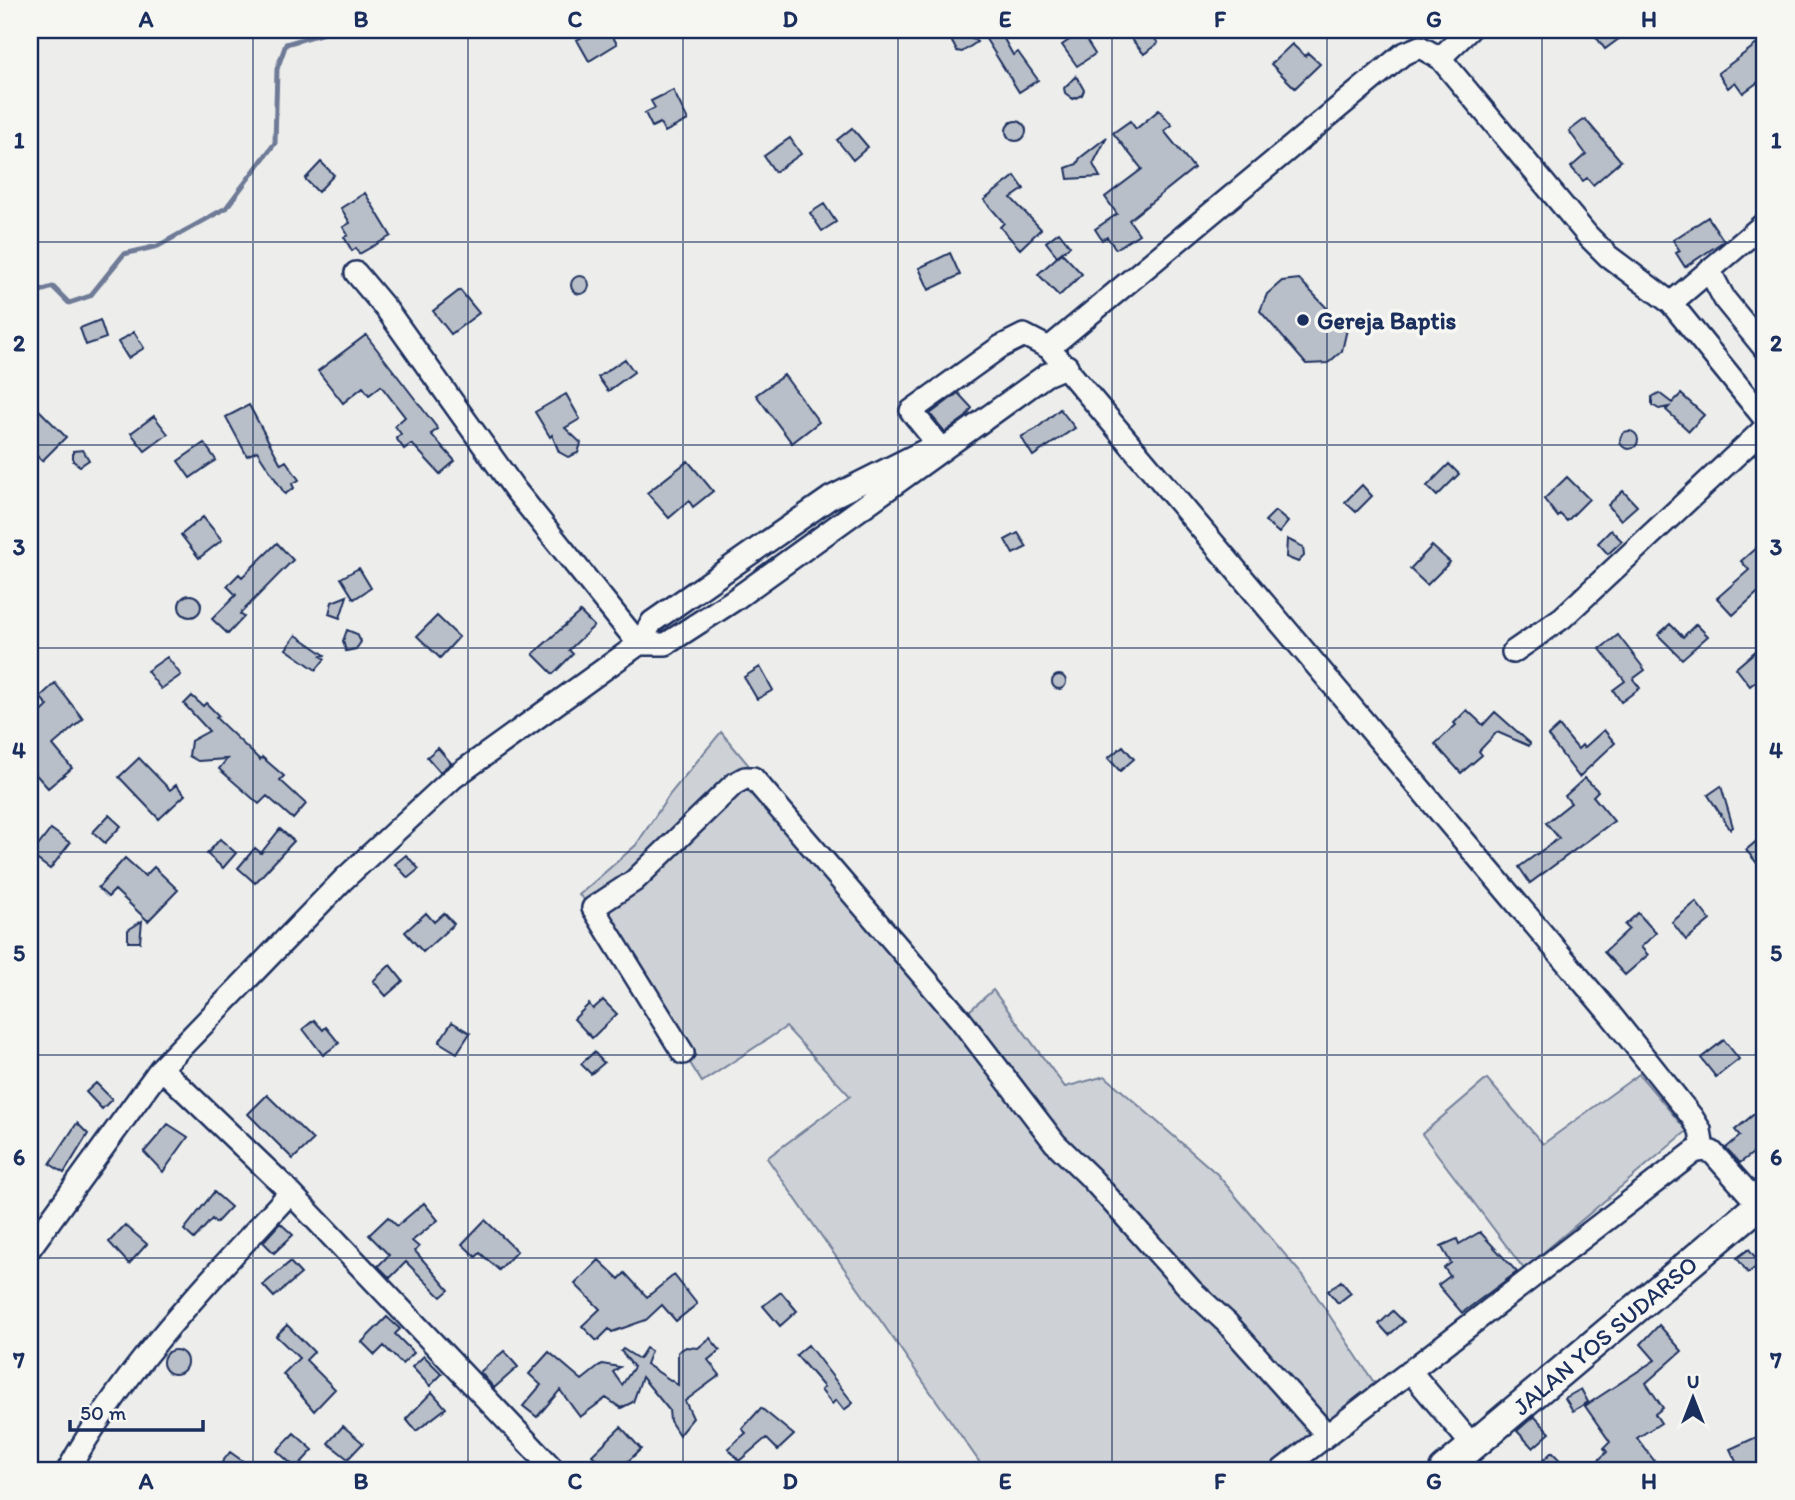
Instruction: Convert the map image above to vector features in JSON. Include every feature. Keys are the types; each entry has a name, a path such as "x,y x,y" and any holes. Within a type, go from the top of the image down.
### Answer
{"main road":[{"name":"JALAN YOS SUDARSO","path":"1444,1470 1762,1203"}],"street":[{"path":"1440,58 1469,30"},
{"path":"1049,348 1403,54 1420,47 1440,58 1588,236 1608,256 1671,303 1765,419"},
{"path":"1671,303 1765,223"},
{"path":"1709,270 1725,300 1765,349"},
{"path":"356,273 387,310 516,491 639,644"},
{"path":"30,1248 161,1068 342,880 453,778 639,644 652,622 830,499 938,444 911,411 1000,347 1024,335 1049,348 1067,366 1230,565 1470,844 1611,1014 1692,1117 1700,1130 1703,1150"},
{"path":"639,644 666,644 734,600 1032,384 1067,366"},
{"path":"1513,652 1562,618 1765,428"},
{"path":"683,1053 593,908 634,881 734,784 753,778 960,1019 1055,1143 1090,1177 1191,1290 1227,1323 1327,1435"},
{"path":"161,1068 290,1193 554,1470"},
{"path":"1282,1470 1694,1152 1712,1152 1762,1203"},
{"path":"68,1470 84,1441 170,1323 290,1193"},
{"path":"1410,1371 1473,1446"}],"shaded area":[{"path":"721,732 960,1019 993,990 1065,1087 1105,1076 1217,1174 1304,1277 1377,1387 1271,1470 985,1470 767,1158 850,1096 786,1027 702,1082 593,908 579,895 636,845 670,794"},
{"path":"1639,1074 1687,1131 1524,1269 1422,1134 1487,1079 1543,1144"}],"building":[{"path":"595,30 609,30 617,44 589,61 577,40"},
{"path":"999,30 1013,55 1018,52 1038,80 1019,92 984,36"},
{"path":"1124,30 1164,30 1154,38 1158,43 1144,54"},
{"path":"1591,30 1631,30 1605,49"},
{"path":"962,31 977,42 962,52 957,51 952,42 953,36"},
{"path":"1081,32 1095,54 1077,66 1062,45"},
{"path":"1765,38 1765,77 1743,93 1735,82 1728,88 1718,73"},
{"path":"1292,44 1305,56 1308,53 1320,64 1295,88 1271,64"},
{"path":"1076,76 1084,90 1082,95 1073,99 1065,93 1064,88"},
{"path":"673,90 688,120 665,132 660,123 652,127 645,113 655,108 651,101"},
{"path":"1159,110 1172,125 1164,131 1194,168 1129,220 1139,234 1116,249 1107,237 1102,240 1095,229 1117,214 1105,197 1142,169 1113,133 1130,121 1136,129"},
{"path":"1585,119 1621,161 1593,185 1587,178 1583,181 1571,167 1586,154 1569,131"},
{"path":"1016,121 1023,124 1026,131 1023,138 1016,141 1009,138 1006,131 1009,124"},
{"path":"852,128 868,147 853,160 837,140"},
{"path":"1107,137 1093,164 1100,177 1068,179 1066,168 1077,164 1080,158"},
{"path":"790,138 801,154 775,172 764,156"},
{"path":"321,162 334,175 318,192 305,179"},
{"path":"1015,176 1024,189 1011,198 1041,229 1020,249 1000,227 1004,223 984,200"},
{"path":"365,193 391,236 359,254 356,248 352,251 344,237 348,235 343,227 350,223 341,208"},
{"path":"824,204 836,222 822,231 810,213"},
{"path":"1708,217 1724,241 1685,267 1676,253 1680,251 1673,240"},
{"path":"1059,232 1070,246 1057,256 1046,242"},
{"path":"950,253 960,275 929,290 919,268"},
{"path":"1062,253 1082,274 1059,296 1038,274"},
{"path":"576,276 584,276 589,285 587,292 576,294 571,289 571,281"},
{"name":"Gereja Baptis","path":"1299,279 1347,329 1342,351 1328,363 1306,364 1260,311 1267,294 1282,281"},
{"path":"460,290 479,313 451,334 433,311"},
{"path":"100,320 106,338 86,345 80,328"},
{"path":"134,332 144,348 128,358 118,342"},
{"path":"366,335 438,429 431,434 455,461 440,474 415,447 411,444 404,449 396,438 401,434 395,426 405,417 381,386 369,395 363,387 343,403 318,371"},
{"path":"625,359 634,372 608,391 598,377"},
{"path":"784,375 819,422 792,443 756,395"},
{"path":"958,393 972,408 966,417 945,432 930,414"},
{"path":"1659,393 1672,403 1681,394 1704,415 1689,431 1666,410 1669,407 1659,409 1652,405 1652,397"},
{"path":"566,394 580,419 565,428 581,443 578,453 568,457 559,452 552,435 550,437 535,412"},
{"path":"30,401 66,437 42,461 30,449"},
{"path":"249,405 281,464 286,461 299,480 292,484 294,488 285,494 257,451 247,456 226,417"},
{"path":"1060,409 1075,428 1033,456 1021,437 1036,429"},
{"path":"154,416 168,434 145,451 131,433"},
{"path":"1629,431 1635,434 1638,440 1635,446 1629,449 1623,446 1620,440 1623,434"},
{"path":"204,443 216,460 190,478 178,461"},
{"path":"83,450 89,460 80,466 73,461 73,451"},
{"path":"688,461 713,491 693,507 689,501 669,518 647,493"},
{"path":"1449,464 1459,474 1437,496 1427,486"},
{"path":"1567,477 1589,499 1567,521 1560,514 1558,517 1544,499"},
{"path":"1362,485 1372,496 1356,512 1345,502"},
{"path":"1623,491 1637,506 1621,520 1608,505"},
{"path":"1275,511 1288,522 1279,533 1265,521"},
{"path":"203,517 222,540 199,558 181,535"},
{"path":"1611,530 1622,541 1608,554 1598,543"},
{"path":"1018,533 1027,547 1013,554 1005,540"},
{"path":"1287,539 1303,547 1304,556 1298,562 1286,557"},
{"path":"1765,540 1765,586 1733,615 1717,598 1749,570 1741,561"},
{"path":"277,543 293,560 240,614 244,617 228,634 212,619 236,595 227,586 239,574 242,577"},
{"path":"1432,546 1450,562 1427,585 1410,569"},
{"path":"359,568 371,588 354,599 341,578"},
{"path":"190,595 198,598 201,606 198,614 190,617 182,614 179,606 182,598"},
{"path":"347,596 340,618 329,614 332,602"},
{"path":"580,612 594,626 569,650 573,654 553,674 533,654"},
{"path":"437,616 459,637 440,658 417,636"},
{"path":"1670,624 1683,637 1696,624 1708,636 1682,659 1658,635"},
{"path":"347,630 357,634 361,642 356,649 346,651 343,641"},
{"path":"296,635 325,655 321,656 325,659 316,670 286,649"},
{"path":"1618,635 1645,670 1633,679 1640,688 1621,702 1613,690 1625,681 1600,649"},
{"path":"1765,643 1765,694 1755,682 1750,686 1736,668"},
{"path":"167,657 181,675 161,689 147,671"},
{"path":"760,667 773,690 757,699 744,677"},
{"path":"1056,675 1062,675 1066,682 1062,689 1056,689 1052,685 1052,679"},
{"path":"55,683 83,719 53,745 72,768 48,788 30,768 30,723 48,706 40,697"},
{"path":"192,696 203,706 206,703 219,716 216,718 260,760 262,757 284,776 280,780 306,804 293,819 267,796 259,804 219,769 227,759 198,761 189,756 191,741 209,731 184,704"},
{"path":"1467,710 1483,725 1495,712 1530,743 1529,746 1497,732 1479,751 1482,755 1461,773 1435,744 1456,725 1454,723"},
{"path":"1559,726 1578,749 1582,745 1584,748 1604,730 1615,743 1579,777 1548,736"},
{"path":"1123,746 1134,759 1120,771 1108,758"},
{"path":"438,748 451,763 440,772 427,757"},
{"path":"139,758 170,790 176,785 185,795 159,819 119,777"},
{"path":"1585,778 1598,791 1593,796 1614,821 1530,883 1519,867 1559,838 1546,823 1571,803 1565,796"},
{"path":"1721,786 1733,827 1730,829 1708,795"},
{"path":"109,815 121,826 105,843 93,832"},
{"path":"51,829 70,843 50,869 31,855"},
{"path":"280,829 294,841 255,883 238,868 255,848 261,853"},
{"path":"1765,834 1765,873 1746,850"},
{"path":"220,839 236,853 223,868 207,854"},
{"path":"406,855 419,869 408,878 395,864"},
{"path":"125,858 145,876 154,867 178,890 148,921 115,890 108,897 98,888"},
{"path":"1696,902 1710,920 1686,940 1672,922"},
{"path":"426,913 434,922 444,913 454,924 423,952 405,932"},
{"path":"1638,913 1656,933 1641,947 1648,955 1625,975 1604,952 1629,929 1625,925"},
{"path":"142,921 140,942 128,942 128,930"},
{"path":"390,965 403,981 386,996 373,981"},
{"path":"603,1000 617,1014 592,1038 574,1019 589,1004 593,1009"},
{"path":"314,1020 323,1030 326,1027 339,1043 323,1055 303,1029"},
{"path":"452,1022 470,1033 457,1053 439,1042"},
{"path":"1724,1040 1739,1059 1716,1077 1701,1058"},
{"path":"594,1052 604,1063 591,1074 581,1064"},
{"path":"96,1083 112,1099 102,1109 86,1092"},
{"path":"267,1095 313,1140 293,1159 248,1114"},
{"path":"1765,1105 1765,1144 1740,1163 1726,1148 1740,1136 1735,1130"},
{"path":"77,1123 88,1134 64,1173 50,1164"},
{"path":"168,1124 188,1137 163,1172 144,1152"},
{"path":"214,1192 231,1207 216,1223 212,1219 194,1239 184,1230"},
{"path":"424,1203 438,1220 412,1241 419,1247 415,1251 449,1290 441,1297 406,1262 390,1278 378,1266 389,1255 369,1235 388,1217 397,1226"},
{"path":"485,1220 517,1251 499,1270 480,1253 476,1257 462,1244"},
{"path":"280,1223 293,1235 274,1253 263,1242"},
{"path":"125,1225 147,1244 129,1264 109,1242"},
{"path":"1480,1232 1517,1272 1462,1313 1438,1285 1450,1276 1444,1268 1451,1263 1441,1246 1457,1239 1459,1244"},
{"path":"1749,1249 1760,1264 1748,1273 1737,1258"},
{"path":"599,1260 619,1279 625,1273 647,1297 674,1275 697,1304 676,1321 662,1305 646,1320 612,1332 609,1329 597,1341 582,1326 600,1309 575,1284"},
{"path":"290,1262 301,1274 274,1297 263,1285"},
{"path":"1341,1281 1351,1293 1338,1303 1328,1291"},
{"path":"781,1292 797,1311 780,1326 763,1306"},
{"path":"1393,1311 1404,1322 1389,1335 1379,1324"},
{"path":"387,1317 400,1329 395,1334 414,1353 402,1364 384,1346 375,1355 362,1342"},
{"path":"287,1325 314,1352 306,1360 335,1389 314,1411 283,1374 299,1358 276,1336"},
{"path":"1659,1325 1682,1351 1646,1383 1663,1408 1655,1414 1661,1423 1637,1438 1656,1463 1648,1470 1588,1470 1607,1452 1604,1448 1610,1442 1585,1406 1655,1360 1641,1344"},
{"path":"710,1338 720,1350 708,1360 720,1375 685,1401 693,1418 679,1435 670,1421 669,1410 642,1377 633,1402 621,1408 606,1398 580,1417 560,1390 537,1417 523,1406 541,1385 529,1374 549,1352 582,1380 602,1364 620,1367 613,1372 622,1385 634,1367 621,1351 623,1349 639,1359 646,1348 651,1351 646,1364 678,1385 678,1352 686,1347 698,1348"},
{"path":"808,1345 853,1403 844,1410 836,1400 832,1404 821,1390 824,1387 796,1355"},
{"path":"175,1350 183,1354 187,1362 183,1370 175,1374 167,1370 163,1362 167,1354"},
{"path":"504,1351 518,1367 494,1388 480,1372"},
{"path":"424,1356 442,1374 430,1386 412,1367"},
{"path":"1581,1389 1588,1402 1573,1411 1565,1398"},
{"path":"432,1392 446,1408 416,1431 406,1419"},
{"path":"761,1408 794,1435 778,1450 766,1438 739,1461 728,1448 746,1433 742,1429"},
{"path":"1534,1416 1550,1433 1533,1448 1517,1431"},
{"path":"343,1426 363,1443 348,1459 328,1443"},
{"path":"621,1427 641,1449 619,1470 607,1470 592,1455"},
{"path":"294,1433 313,1450 296,1468 277,1451"},
{"path":"1761,1435 1765,1444 1765,1461 1740,1470 1730,1449"},
{"path":"230,1452 244,1462 237,1470 216,1470"},
{"path":"1552,1452 1569,1470 1533,1470"}],"waterway":[{"path":"30,294 53,287 69,303 90,296 124,254 158,246 226,208 275,143 277,69 286,44 334,30"}],"place":[{"name":"Gereja Baptis","path":"1303,320"}]}
